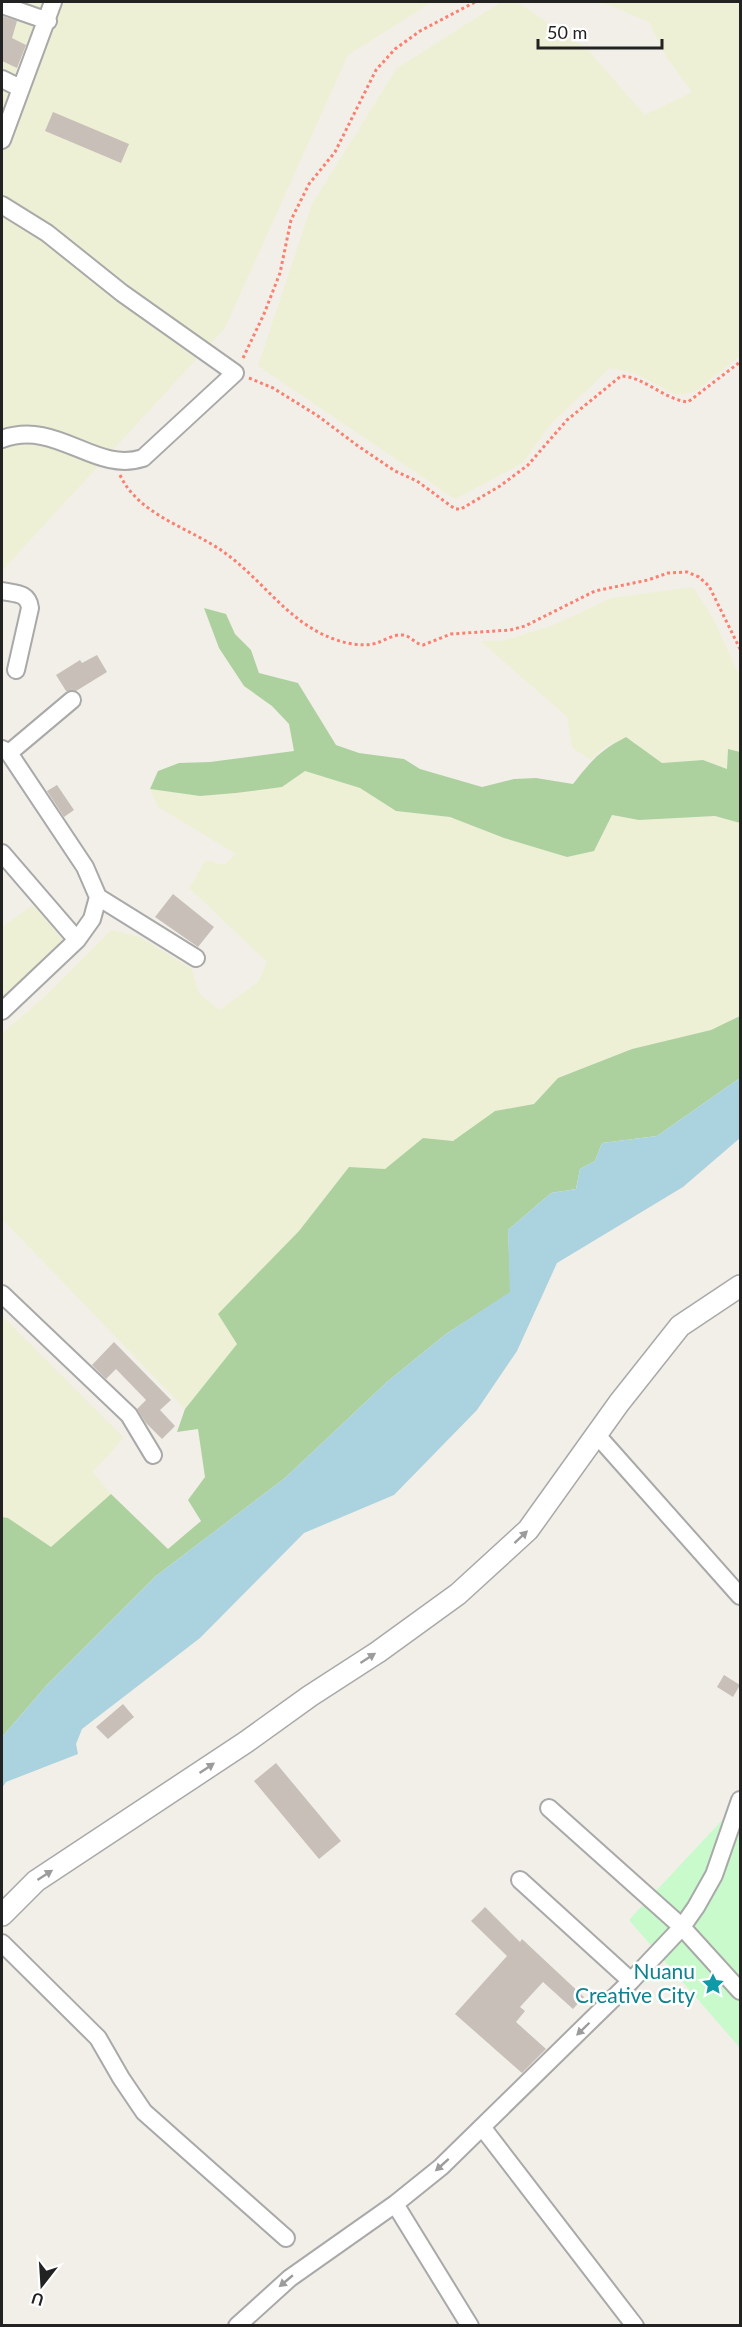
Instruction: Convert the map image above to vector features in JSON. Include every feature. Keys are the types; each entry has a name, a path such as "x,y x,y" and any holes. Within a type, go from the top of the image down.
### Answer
{"street":[{"path":"2,141 20,88 48,21 53,2"},
{"path":"2,5 48,21"},
{"path":"2,79 20,88"},
{"path":"2,205 47,233 122,293 235,373 143,458 134,461 113,460 47,436 23,433 2,439"},
{"path":"2,591 27,597 29,602 30,608 16,670"},
{"path":"72,700 5,751 85,867 98,897 196,958"},
{"path":"2,853 77,940"},
{"path":"2,1011 77,940 92,919 98,897"},
{"path":"2,1915 36,1881 236,1749 458,1594 528,1530 618,1403 680,1326 741,1286"},
{"path":"2,1294 129,1415 153,1455"},
{"path":"596,1434 741,1596"},
{"path":"237,2325 290,2278 395,2204 441,2167 631,1981 682,1927 714,1875 741,1800"},
{"path":"549,1808 682,1927 741,1991"},
{"path":"520,1880 631,1981"},
{"path":"2,1943 99,2038 121,2078 144,2112 286,2238"},
{"path":"482,2127 635,2325"},
{"path":"395,2204 470,2325"}],"path":[{"path":"475,2 420,32 395,49 376,70 335,152 309,184 291,220 280,273 264,314 235,373 273,388 326,421 395,471 417,481 455,509 461,509 500,486 528,465 567,420 621,376 632,377 675,400 688,402 741,362"},
{"path":"113,460 124,483 135,498 151,510 225,553 283,607 322,634 348,644 374,644 401,635 407,636 418,645 423,645 451,634 510,630 525,626 595,591 648,580 668,573 687,572 699,577 709,586 741,649"}],"green space":[{"path":"2,2 432,2 348,55 225,328 2,571"},
{"path":"501,2 517,2 588,50 645,115 692,92 667,58 649,22 601,2 740,2 740,356 695,392 677,395 634,373 610,368 550,425 523,463 455,499 258,366 312,204 397,68"},
{"path":"693,587 714,620 740,677 740,752 729,749 728,769 703,760 662,763 626,737 604,748 591,760 572,748 567,717 480,641 502,641 551,626 611,598"},
{"path":"204,608 226,614 235,634 251,650 259,673 298,683 336,745 359,753 404,759 420,769 482,787 514,779 536,778 573,784 596,757 626,737 662,763 703,760 727,769 728,749 740,752 740,823 715,816 639,820 612,815 594,851 567,857 504,838 450,817 396,811 360,788 305,771 282,787 236,793 200,796 150,789 158,771 179,763 210,762 294,751 289,724 272,706 244,686 219,648"},
{"path":"305,770 360,788 396,811 450,817 504,838 567,857 604,830 612,815 640,820 715,816 740,823 740,1016 711,1030 632,1049 558,1078 534,1104 495,1111 453,1141 423,1138 385,1169 349,1167 299,1231 237,1344 185,1409 2,1219 2,1033 40,1001 111,930 140,937 192,969 198,992 219,1010 258,982 267,962 189,888 206,860 224,865 236,854 158,807 150,789 200,796 236,793 282,787"},
{"path":"33,905 67,945 2,1005 2,927"},
{"path":"740,1016 740,1078 657,1136 602,1143 595,1161 580,1169 576,1189 551,1193 508,1230 511,1292 446,1334 388,1381 285,1478 156,1576 46,1686 2,1737 2,1517 8,1518 51,1547 111,1494 168,1549 201,1521 188,1500 205,1477 198,1429 177,1432 185,1409 237,1344 218,1314 299,1231 349,1167 385,1169 423,1138 453,1141 495,1111 534,1104 558,1078 632,1049 711,1030"},
{"path":"2,1316 124,1438 93,1472 111,1494 51,1547 2,1517"},
{"name":"Nuanu Creative City","path":"740,1801 740,2048 629,1920"}],"water":[{"path":"740,1078 740,1138 683,1187 557,1263 517,1351 477,1410 394,1495 304,1533 200,1638 82,1729 76,1744 78,1754 6,1782 2,1788 2,1737 46,1686 156,1576 285,1478 388,1381 446,1334 510,1292 508,1230 551,1193 576,1189 580,1169 595,1161 602,1143 657,1136"}],"building":[{"path":"2,16 17,21 12,38 26,45 17,68 2,61"},
{"path":"53,112 129,144 121,163 45,131"},
{"path":"97,655 107,672 76,691 66,691 56,675 80,660 82,663"},
{"path":"57,785 74,810 64,817 47,791"},
{"path":"173,894 214,927 198,947 155,917"},
{"path":"114,1342 171,1400 160,1410 175,1426 162,1439 146,1423 137,1409 146,1400 116,1369 106,1379 92,1365"},
{"path":"724,1675 740,1685 733,1697 717,1687"},
{"path":"123,1704 134,1717 108,1739 96,1727"},
{"path":"276,1763 341,1841 319,1859 254,1781"},
{"path":"485,1907 520,1942 522,1939 584,1997 573,2009 543,1982 520,2007 525,2011 516,2022 546,2049 522,2073 455,2014 507,1956 471,1921"}],"place":[{"name":"Nuanu Creative City","path":"713,1984"}]}
